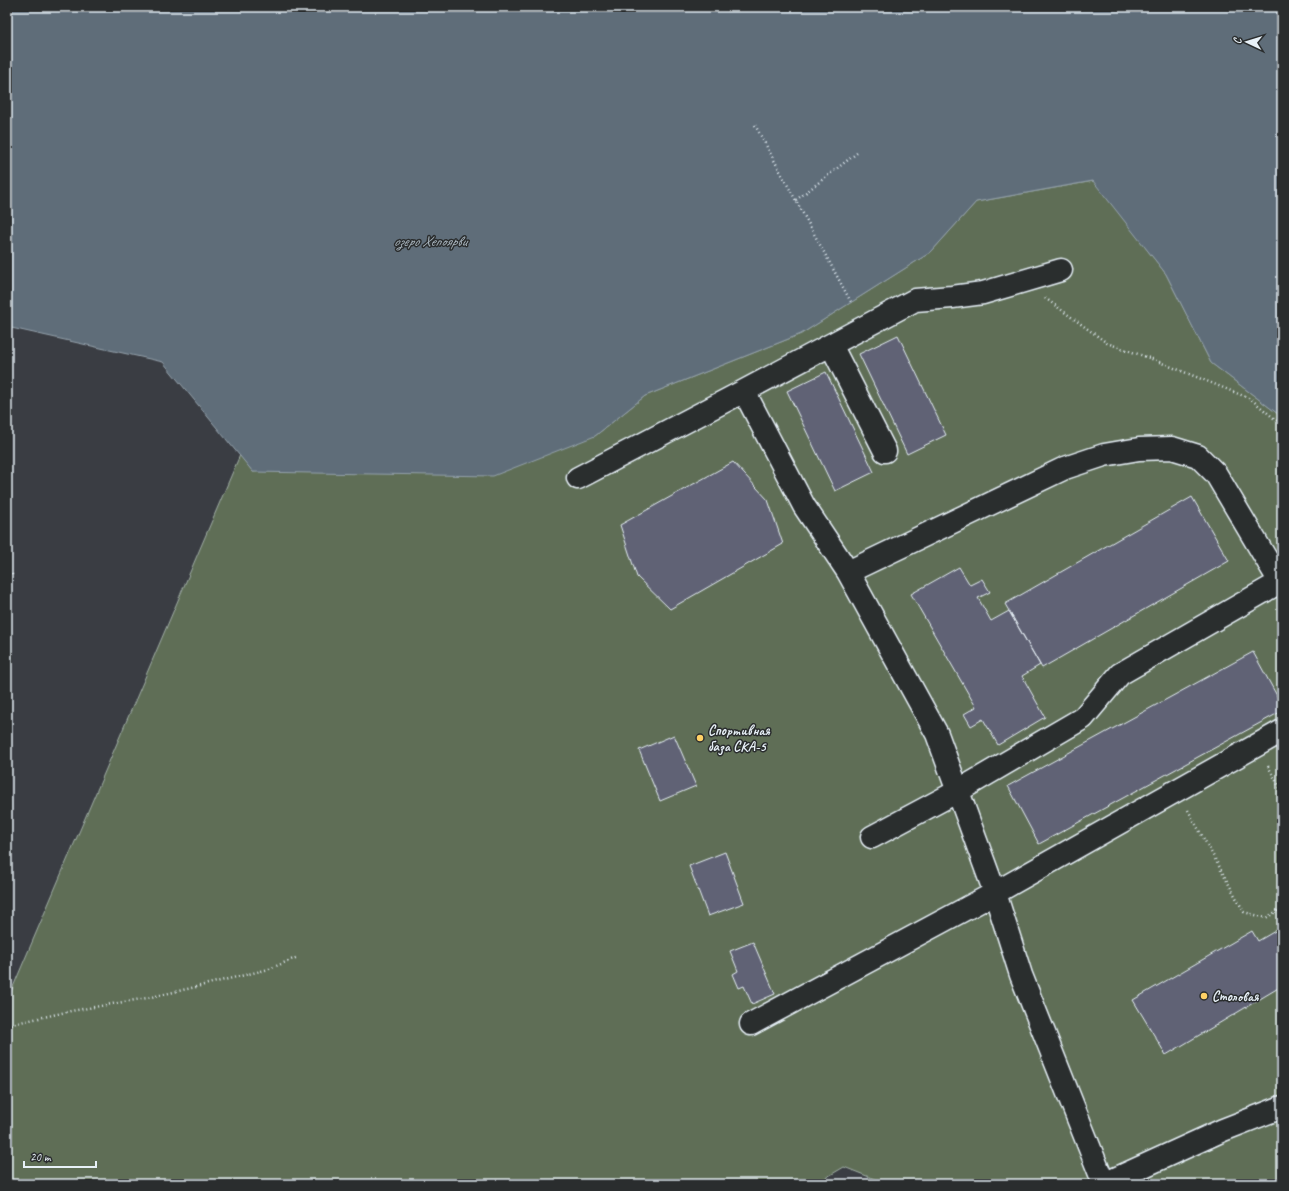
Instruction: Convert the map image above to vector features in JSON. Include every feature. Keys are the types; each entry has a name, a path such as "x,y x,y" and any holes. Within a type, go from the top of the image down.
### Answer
{"lane":[{"path":"578,478 915,300 983,293 1060,270"},
{"path":"831,345 886,451"},
{"path":"744,391 804,506 848,572 936,734 995,893 1021,975 1104,1184 1223,1130 1282,1107"},
{"path":"848,572 1065,468 1104,455 1139,449 1172,448 1198,456 1216,474 1281,584 1120,674 1083,718 958,791 872,836"},
{"path":"751,1024 995,893 1282,731"}],"path":[{"path":"755,125 852,302"},
{"path":"796,200 858,153"},
{"path":"1021,282 1107,343 1152,358 1251,399 1282,425"},
{"path":"7,581 12,573"},
{"path":"1256,746 1282,792"},
{"path":"1177,790 1244,912 1266,918 1282,908"},
{"path":"7,1025 196,987 269,969 298,957"}],"green space":[{"name":"Спортивная база СКА-5","path":"1094,181 1166,274 1211,363 1282,417 1282,1184 887,1184 844,1167 815,1184 7,1184 7,1001 240,455 253,472 595,436 645,396 801,334 931,252 976,202"}],"water":[{"name":"озеро Хепоярви","path":"7,7 1282,7 1282,417 1211,363 1166,274 1093,181 976,202 931,252 801,334 645,396 595,436 493,476 253,472 163,362 7,327"}],"building":[{"path":"898,335 946,435 907,454 859,354"},
{"path":"826,372 874,472 835,491 787,391"},
{"path":"733,462 768,500 783,544 670,609 637,577 620,525"},
{"path":"1192,497 1229,561 1042,668 1005,604"},
{"path":"959,567 970,585 982,579 990,592 978,598 991,621 1009,611 1040,665 1022,676 1045,717 998,745 983,719 971,726 964,714 976,707 911,594"},
{"path":"1253,652 1282,705 1282,711 1039,844 1008,786"},
{"path":"674,735 696,786 660,801 639,750"},
{"path":"725,852 744,903 708,916 689,866"},
{"name":"Столовая","path":"1282,927 1282,991 1280,987 1166,1055 1133,1000 1252,931 1258,941"},
{"path":"753,942 775,994 752,1004 744,986 739,988 733,974 738,971 730,951"}],"place":[{"name":"Спортивная база СКА-5","path":"700,738"},
{"name":"Столовая","path":"1204,996"}]}
